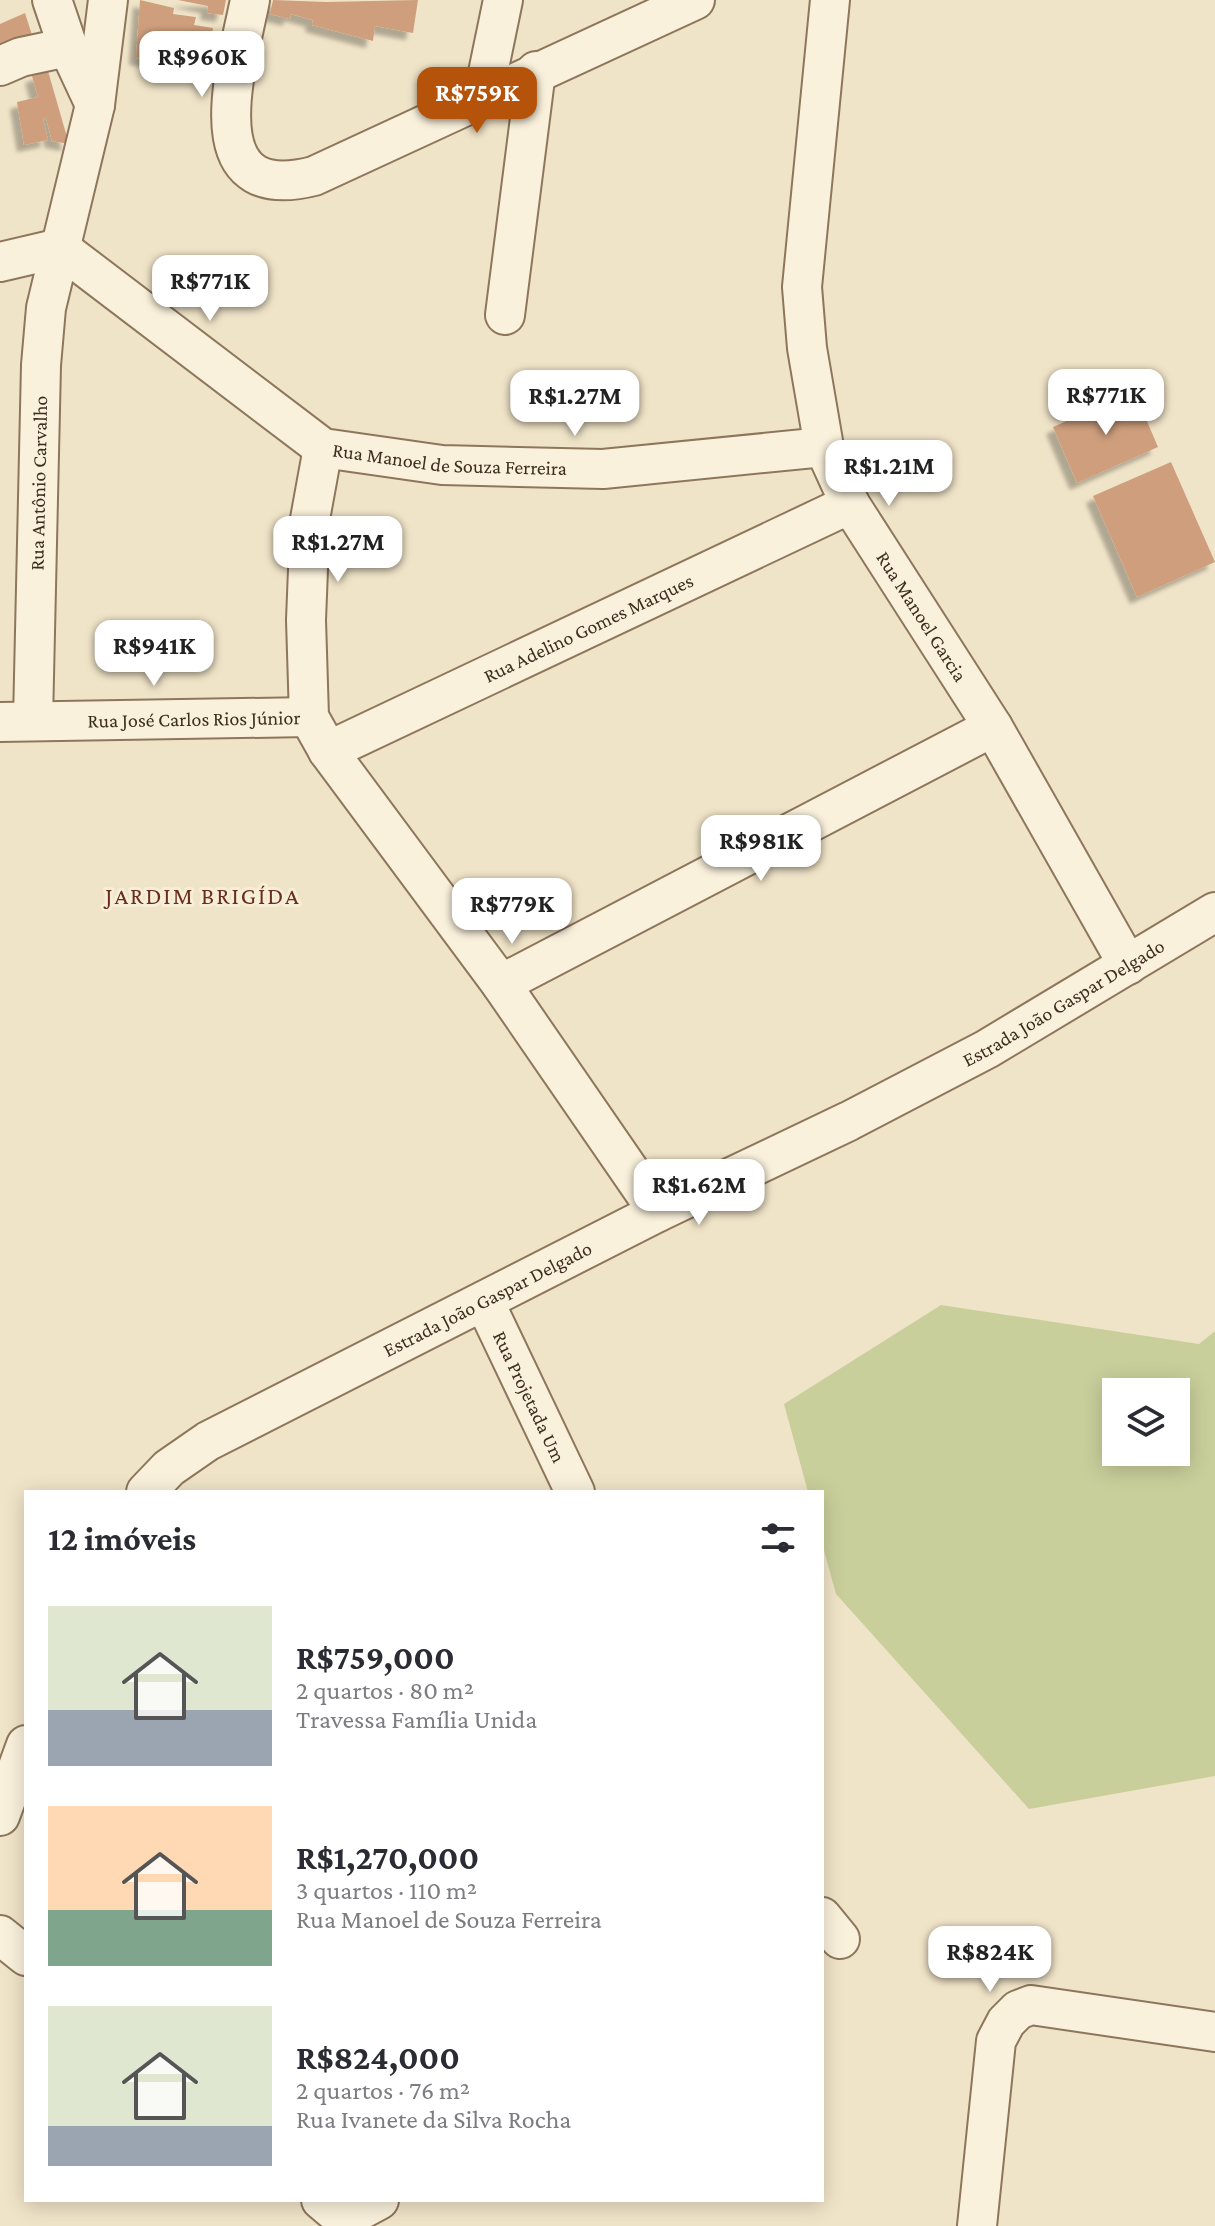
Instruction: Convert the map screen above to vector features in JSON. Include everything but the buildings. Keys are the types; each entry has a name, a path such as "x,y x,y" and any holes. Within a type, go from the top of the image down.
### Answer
{"street":[{"path":"52,0 68,47 95,105"},
{"name":"Rua Antônio Carvalho","path":"16,721 46,308 95,105 108,0"},
{"path":"250,0 233,87 231,139 238,159 252,172 282,181 314,176 695,0"},
{"path":"483,97 503,0"},
{"name":"Rua Manoel Garcia","path":"830,0 802,287 807,348 824,447 850,504 993,727 1128,965"},
{"path":"0,66 21,57 68,47"},
{"path":"505,315 536,71"},
{"path":"0,262 60,248"},
{"name":"Rua Manoel de Souza Ferreira","path":"60,248 323,448 442,465 603,469 824,447"},
{"path":"309,717 306,620 310,519 323,448"},
{"name":"Rua Adelino Gomes Marques","path":"328,751 850,504"},
{"name":"Rua José Carlos Rios Júnior","path":"16,721 309,717 328,751 501,984 658,1212"},
{"path":"501,984 993,727"},
{"name":"Estrada João Gaspar Delgado","path":"148,1490 169,1468 208,1441 987,1049 1215,912"},
{"name":"Rua Projetada Um","path":"484,1301 574,1490"},
{"path":"3,1797 24,1750"},
{"path":"0,1935 24,1954"},
{"path":"977,2226 996,2041 1018,2010 1031,2005 1215,2032"},
{"path":"339,2215 374,2202"}],"green space":[{"path":"941,1305 1199,1344 1215,1331 1215,1776 1029,1809 836,1594 824,1550 824,1490 807,1490 784,1404"}],"district":[{"name":"JARDIM BRIGÍDA","path":"203,896"}]}
